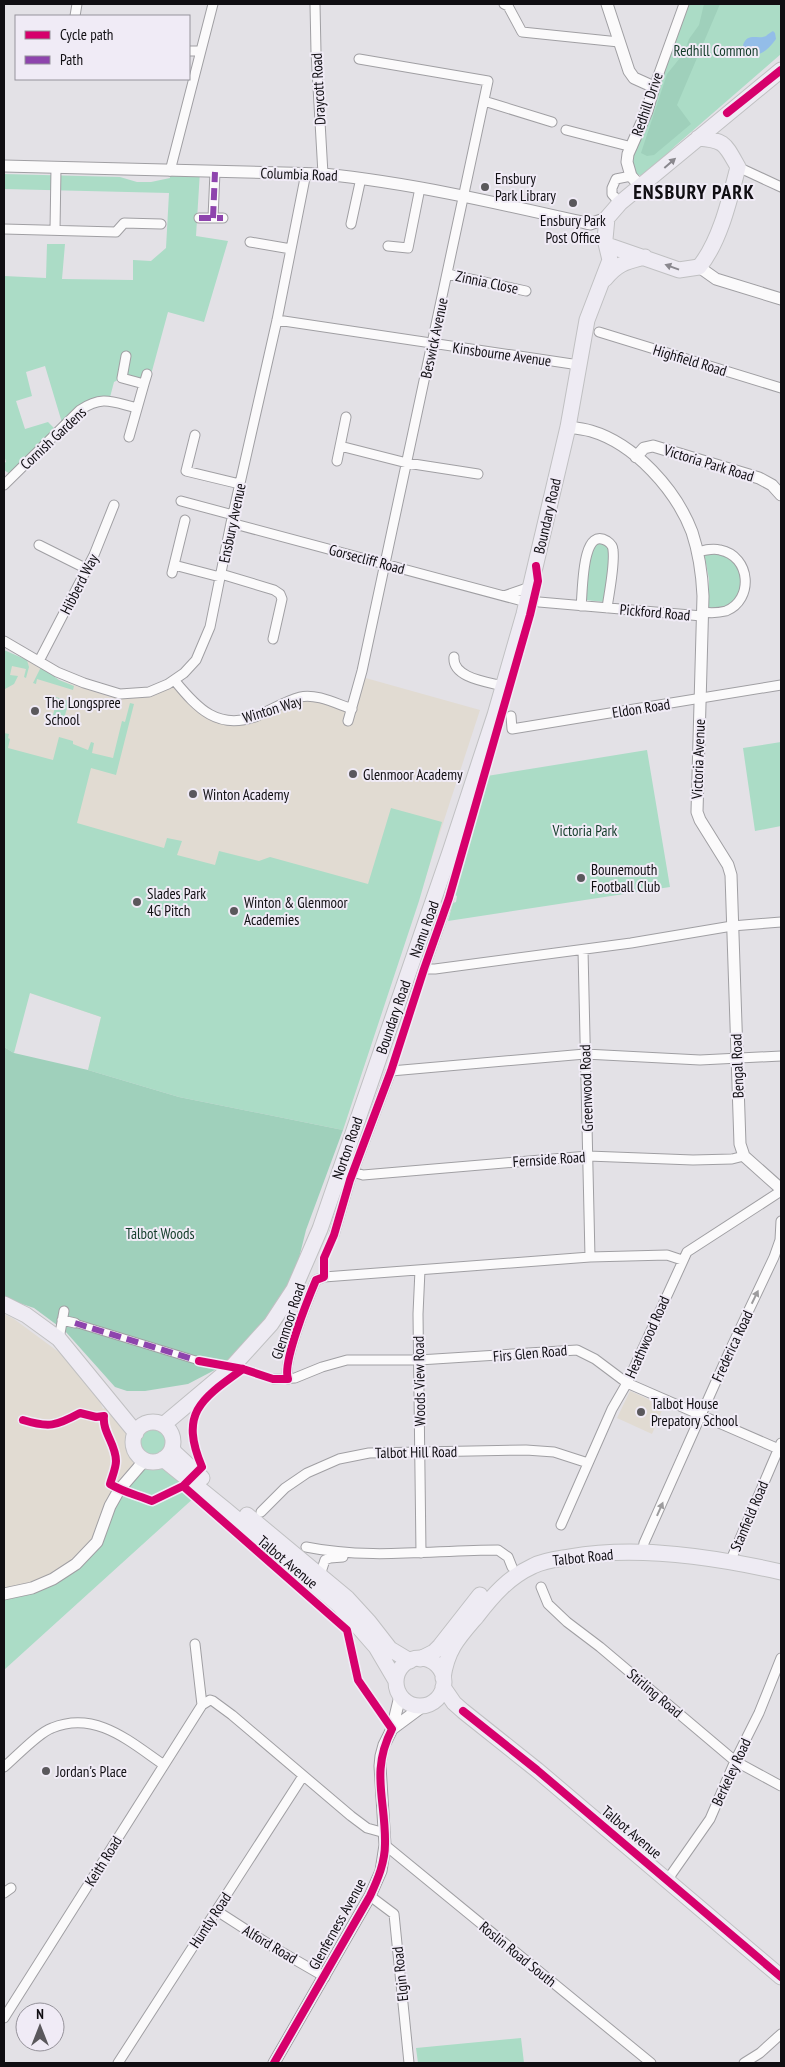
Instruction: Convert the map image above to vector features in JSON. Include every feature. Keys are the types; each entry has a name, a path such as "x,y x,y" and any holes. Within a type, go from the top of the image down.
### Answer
{"main road":[{"path":"607,218 636,182 698,138 781,70"},
{"path":"606,242 679,270 704,262 730,196 738,167 725,145 722,131 728,113"},
{"path":"698,138 713,139 725,145"},
{"name":"Boundary Road","path":"166,1428 232,1367 270,1324 294,1289 309,1258 450,852 503,686 527,601 568,427 587,320 610,260 606,242 607,218"},
{"name":"Boundary Road","path":"603,281 613,268 623,262 646,257"},
{"path":"4,1304 26,1315 60,1340 139,1429"},
{"path":"153,1422 166,1428 172,1438 167,1454 152,1462 141,1458 134,1446 139,1429 153,1422"},
{"name":"Talbot Avenue","path":"167,1454 175,1453 196,1473 320,1575 358,1610 390,1649 416,1660"},
{"name":"Talbot Avenue","path":"167,1454 226,1510 340,1606 376,1647 396,1680"},
{"path":"416,1660 435,1664 443,1683 440,1695 428,1704 410,1704 400,1696 396,1680 400,1670 416,1660 434,1652 495,1579 512,1567 553,1553 571,1551 599,1552"},
{"name":"Talbot Road","path":"443,1683 450,1650 503,1585 529,1568 544,1562 599,1552 685,1556 781,1572"},
{"name":"Talbot Avenue","path":"443,1683 454,1703 463,1711 538,1770 781,1977"},
{"name":"Talbot Avenue","path":"428,1704 463,1711"}],"street":[{"path":"170,171 213,4"},
{"name":"Draycott Road","path":"315,4 323,174"},
{"path":"504,4 508,6 522,32 619,42"},
{"path":"608,4 629,71 634,78 654,87"},
{"name":"Redhill Drive","path":"636,182 627,162 684,4"},
{"path":"190,50 200,50"},
{"name":"Beswick Avenue","path":"348,721 358,686 407,463 463,196 475,150 488,81 359,59"},
{"path":"484,101 552,122"},
{"path":"566,130 632,147"},
{"name":"Columbia Road","path":"4,166 323,174 361,178 463,196 590,224"},
{"path":"738,167 781,187"},
{"path":"55,230 56,168"},
{"path":"213,218 215,172"},
{"name":"Ensbury Avenue","path":"4,641 58,672 84,683 120,694 149,692 176,681 196,660 206,640 221,576 277,320 306,173"},
{"path":"351,224 361,178"},
{"path":"620,203 612,194 612,188 616,179 636,182"},
{"path":"388,246 408,248 420,188"},
{"path":"199,218 223,218"},
{"path":"606,242 590,224 607,218"},
{"path":"4,229 116,232 124,223 160,224"},
{"path":"250,242 291,249"},
{"path":"704,262 716,279 781,299"},
{"name":"Zinnia Close","path":"448,274 526,291"},
{"name":"Kinsbourne Avenue","path":"277,320 579,365"},
{"name":"Highfield Road","path":"598,332 781,388"},
{"path":"126,356 122,378 144,384"},
{"path":"129,437 147,374"},
{"name":"Cornish Gardens","path":"4,485 80,410 92,402 102,400 137,408"},
{"path":"336,461 346,416"},
{"name":"Victoria Avenue","path":"568,427 590,430 601,434 636,457 659,480 677,503 691,531 702,580 697,812 728,865 731,875 732,926"},
{"path":"195,435 186,470 240,484"},
{"path":"340,446 407,463 478,474"},
{"name":"Victoria Park Road","path":"636,457 644,448 653,446 759,478 772,485 781,495"},
{"name":"Gorsecliff Road","path":"181,502 232,519 385,563 527,601"},
{"name":"Hibberd Way","path":"40,661 87,569 114,505"},
{"path":"186,520 173,569 221,576 274,590 280,594 282,599 273,639"},
{"name":"Pickford Road","path":"582,606 587,549 593,541 602,539 608,541 613,550 607,608"},
{"path":"39,545 87,569"},
{"path":"697,552 715,549 728,552 740,562 745,576 745,590 737,604 724,612 702,614"},
{"path":"503,596 530,586"},
{"name":"Pickford Road","path":"527,601 702,614"},
{"path":"454,657 455,666 460,672 503,686"},
{"name":"Winton Way","path":"176,681 187,697 210,715 233,720 254,717 301,697 322,699 352,709"},
{"name":"Eldon Road","path":"511,716 512,729 781,685"},
{"name":"Namu Road","path":"449,898 424,969 583,950 732,926 781,922"},
{"name":"Bengal Road","path":"732,926 739,1135 741,1150 744,1156"},
{"name":"Greenwood Road","path":"583,950 590,1257"},
{"name":"Norton Road","path":"334,1235 353,1172 391,1071 585,1054 700,1060 781,1056"},
{"name":"Fernside Road","path":"353,1172 363,1175 588,1156 694,1160 732,1159 744,1156"},
{"path":"744,1156 781,1190"},
{"name":"Heathwood Road","path":"561,1525 612,1409 627,1383 687,1252 781,1190"},
{"name":"Frederica Road","path":"642,1554 644,1543 774,1257 780,1240 781,1221"},
{"name":"Glenmoor Road","path":"288,1379 287,1366 316,1280 324,1277 590,1257 668,1255 682,1260"},
{"name":"Woods View Road","path":"420,1270 419,1452 421,1553"},
{"path":"60,1340 63,1315 75,1323 199,1361"},
{"name":"Firs Glen Road","path":"273,1379 288,1379 347,1360 419,1360 577,1350 595,1359 627,1383 780,1448"},
{"name":"Stanfield Road","path":"730,1562 780,1448"},
{"name":"Talbot Hill Road","path":"261,1512 285,1488 307,1473 331,1462 369,1453 546,1451 588,1463"},
{"path":"4,1594 32,1588 67,1572 76,1564 97,1542 110,1506 141,1458"},
{"path":"306,1546 329,1551 370,1555"},
{"path":"320,1575 323,1564 330,1558 370,1555 498,1550 508,1557 512,1567"},
{"name":"Stirling Road","path":"541,1587 548,1604 567,1622 600,1647 735,1761 781,1786"},
{"path":"195,1644 202,1705"},
{"name":"Berkeley Road","path":"668,1879 710,1819 735,1761 778,1675 781,1658"},
{"name":"Glenferness Avenue","path":"274,2063 370,1896 381,1871 385,1839 380,1766 384,1745 392,1729 400,1696"},
{"name":"Roslin Road South","path":"202,1705 210,1700 217,1703 302,1776 367,1828 385,1839 650,2063"},
{"path":"392,1729 428,1704"},
{"name":"Keith Road","path":"4,2018 202,1705"},
{"path":"4,1767 51,1728 81,1722 104,1726 164,1765"},
{"name":"Huntly Road","path":"118,2063 302,1776"},
{"name":"Elgin Road","path":"370,1896 394,1914 409,2063"},
{"name":"Alford Road","path":"217,1911 272,1947 325,1976"},
{"path":"744,2063 760,2053 781,2034"}],"shaded area":[{"name":"Winton & Glenmoor Academies","path":"7,652 35,664 59,680 110,697 142,698 178,684 196,706 233,720 301,697 352,709 362,677 480,710 343,1130 88,1070 101,1017 30,993 90,771 4,763 4,659"},
{"path":"4,1314 14,1319 79,1367 96,1392 103,1409 112,1403 135,1437 134,1446 139,1455 127,1474 97,1542 76,1564 4,1594"},
{"name":"Talbot House Prepatory School","path":"630,1391 664,1406 652,1434 617,1418"}],"green space":[{"name":"Redhill Common","path":"684,4 781,4 781,54 675,146 645,177 634,173 628,154"},
{"path":"704,4 720,4 677,105 691,124 654,155 647,156 641,153 667,74 684,53 689,39 699,25"},
{"path":"170,171 200,171 196,236 228,241 204,322 168,312 152,371 147,374 144,384 122,378 114,382 109,401 102,400 63,426 45,366 26,372 32,396 16,401 25,429 48,422 58,432 13,476 4,470 4,463 6,462 4,455 4,276 46,278 47,244 65,244 62,279 133,280 133,260 151,261 166,248 169,193 4,189 4,174 120,177 137,182 151,182 170,178"},
{"path":"604,543 610,550 605,602 585,600 589,554 595,544"},
{"path":"704,553 724,555 731,559 740,573 740,589 737,596 732,603 722,608 709,610 709,579"},
{"path":"4,650 27,660 29,667 26,678 24,677 26,669 12,666 10,675 18,676 14,684 5,689 4,692"},
{"path":"41,667 59,680 74,686 73,690 37,679 36,684 33,683"},
{"path":"48,697 69,701 62,726 51,723 55,707 46,704"},
{"name":"Winton & Glenmoor Academies","path":"130,703 134,704 116,775 91,768 77,823 164,848 167,838 182,841 177,855 215,865 219,851 259,861 270,857 368,884 391,808 442,822 419,901 343,1130 179,1097 88,1070 101,1017 30,993 14,1053 4,1047 4,733 9,734 8,748 53,760 59,737 73,741 73,744 88,750 91,742 94,743 92,753 113,758 122,721 125,722"},
{"path":"781,742 781,826 755,831 743,748"},
{"name":"Victoria Park","path":"647,750 670,887 448,921 457,896 452,894 487,776"},
{"name":"Talbot Woods","path":"4,1047 14,1053 88,1070 179,1097 343,1130 306,1230 295,1274 271,1316 230,1362 188,1384 145,1391 127,1391 115,1387 65,1331 34,1308 4,1298"},
{"path":"153,1423 167,1428 172,1442 167,1456 153,1461 139,1456 134,1442 139,1428"},
{"path":"152,1466 163,1466 186,1483 183,1486 196,1496 4,1670 4,1597 53,1579 97,1542 110,1506 143,1469"},
{"path":"521,2038 524,2063 418,2063 416,2048"}],"water":[{"path":"773,31 776,39 770,47 759,54 746,52 743,45 747,39 750,37 763,37"}],"marked path":[{"path":"213,218 215,172"},
{"path":"199,218 223,218"},
{"path":"75,1323 199,1361"}],"cycle path":[{"path":"727,113 781,70"},
{"path":"199,1361 243,1369 273,1379 288,1379 287,1371 292,1346 307,1301 316,1280 324,1277 324,1258 334,1235 350,1180 391,1071 449,898 530,615 538,581 536,566"},
{"path":"183,1486 202,1467 195,1449 193,1433 194,1420 198,1409 216,1389 243,1369"},
{"path":"23,1420 46,1425 65,1421 80,1413 96,1417 104,1416 105,1427 114,1449 116,1461 110,1484 152,1501 183,1486 347,1630 358,1680 392,1729 385,1744 380,1773 385,1844 384,1857 378,1877 370,1896 274,2063"},
{"path":"463,1711 537,1770 781,1977"}],"place":[{"name":"Ensbury Park Library","path":"485,187"},
{"name":"Ensbury Park Post Office","path":"573,203"},
{"name":"The Longspree School","path":"35,711"},
{"name":"Glenmoor Academy","path":"353,774"},
{"name":"Winton Academy","path":"193,794"},
{"name":"Bounemouth Football Club","path":"581,878"},
{"name":"Slades Park 4G Pitch","path":"137,902"},
{"name":"Winton & Glenmoor Academies","path":"234,911"},
{"name":"Talbot House Prepatory School","path":"641,1412"},
{"name":"Jordan's Place","path":"46,1771"}],"district":[{"name":"ENSBURY PARK","path":"694,192"}]}
